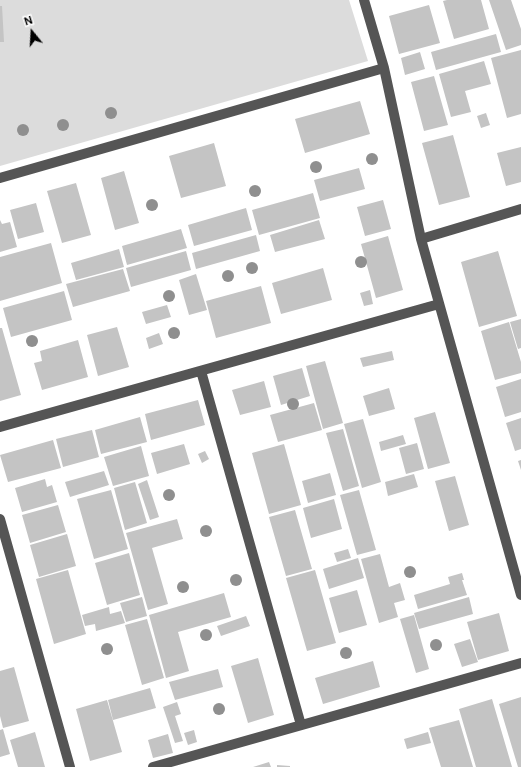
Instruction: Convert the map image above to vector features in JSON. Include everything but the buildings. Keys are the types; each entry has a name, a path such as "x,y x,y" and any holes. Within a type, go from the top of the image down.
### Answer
{"street":[{"path":"364,0 384,68 421,239 521,595"},
{"path":"0,178 384,68"},
{"path":"421,239 521,209"},
{"path":"0,427 439,304"},
{"path":"201,371 301,725"},
{"path":"0,519 70,767"},
{"path":"153,767 521,663"}],"shaded area":[{"path":"0,0 349,0 368,61 0,166"}]}
